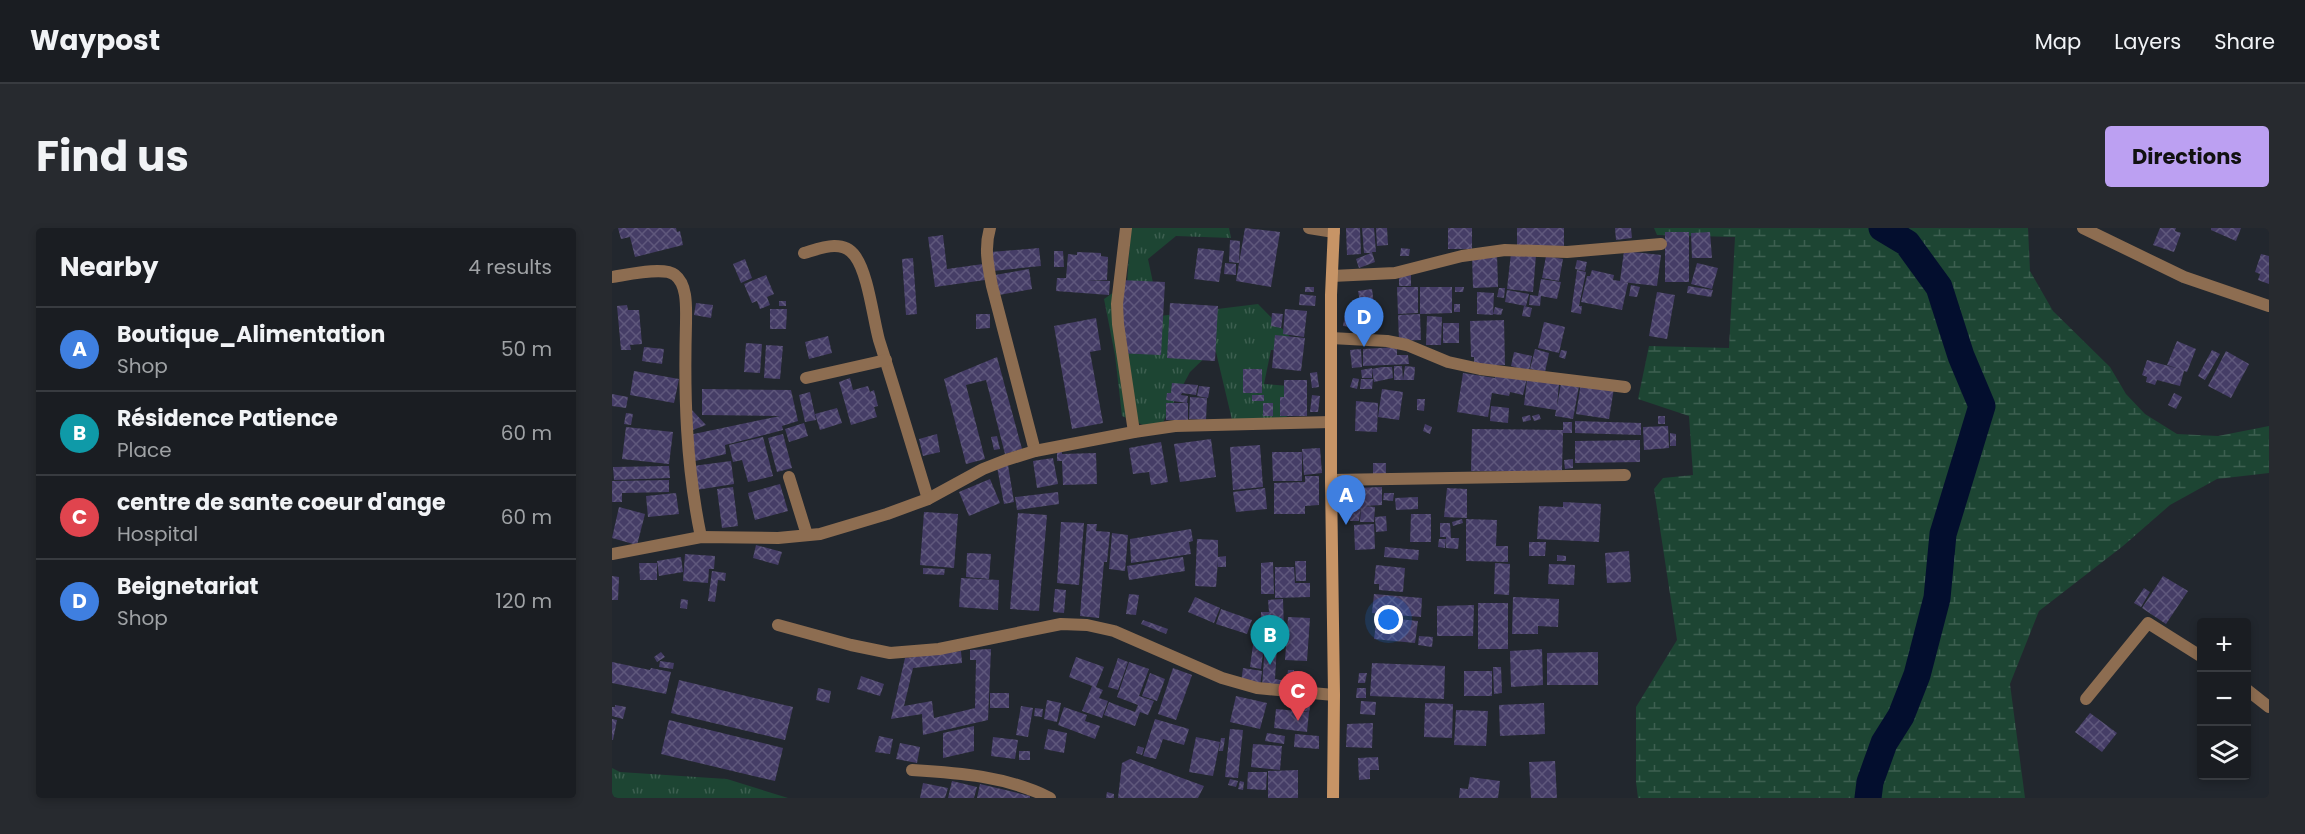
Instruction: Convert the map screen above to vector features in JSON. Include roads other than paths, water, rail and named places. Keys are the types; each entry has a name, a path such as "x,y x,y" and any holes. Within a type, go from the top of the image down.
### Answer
{"main road":[{"path":"1333,798 1331,338 1334,230"}],"street":[{"path":"990,228 986,244 992,286 1035,451"},
{"path":"1126,228 1117,304 1134,432"},
{"path":"1310,228 1334,230"},
{"path":"2083,228 2184,277 2269,306"},
{"path":"1332,276 1395,273 1462,256 1505,250 1567,252 1662,244"},
{"path":"804,253 828,246 842,246 855,255 862,271 879,340 928,499"},
{"path":"612,277 665,272 675,275 682,286 686,312 687,450 700,537"},
{"path":"1331,338 1388,341 1415,348 1448,362 1480,369 1624,387"},
{"path":"806,378 886,360"},
{"path":"612,554 700,537 778,538 807,535 844,527 928,499 983,469 1035,451 1134,432 1175,426 1331,422"},
{"path":"1331,480 1625,475"},
{"path":"789,477 807,535"},
{"path":"2086,699 2148,623 2197,654"},
{"path":"778,626 890,652 939,649 1061,624 1087,625 1114,631 1222,678 1257,688 1334,695"},
{"path":"2251,691 2269,707"},
{"path":"912,770 993,778 1017,783 1050,798"}],"waterway":[{"path":"1868,798 1870,782 1884,743 1901,716 1917,675 1937,598 1943,534 1982,406 1961,356 1939,287 1907,243 1882,228"}],"place":[{"name":"Beignetariat","path":"1364,347"},
{"name":"Boutique_Alimentation","path":"1346,525"},
{"name":"Résidence Patience","path":"1270,665"},
{"name":"centre de sante coeur d'ange","path":"1298,721"}]}
